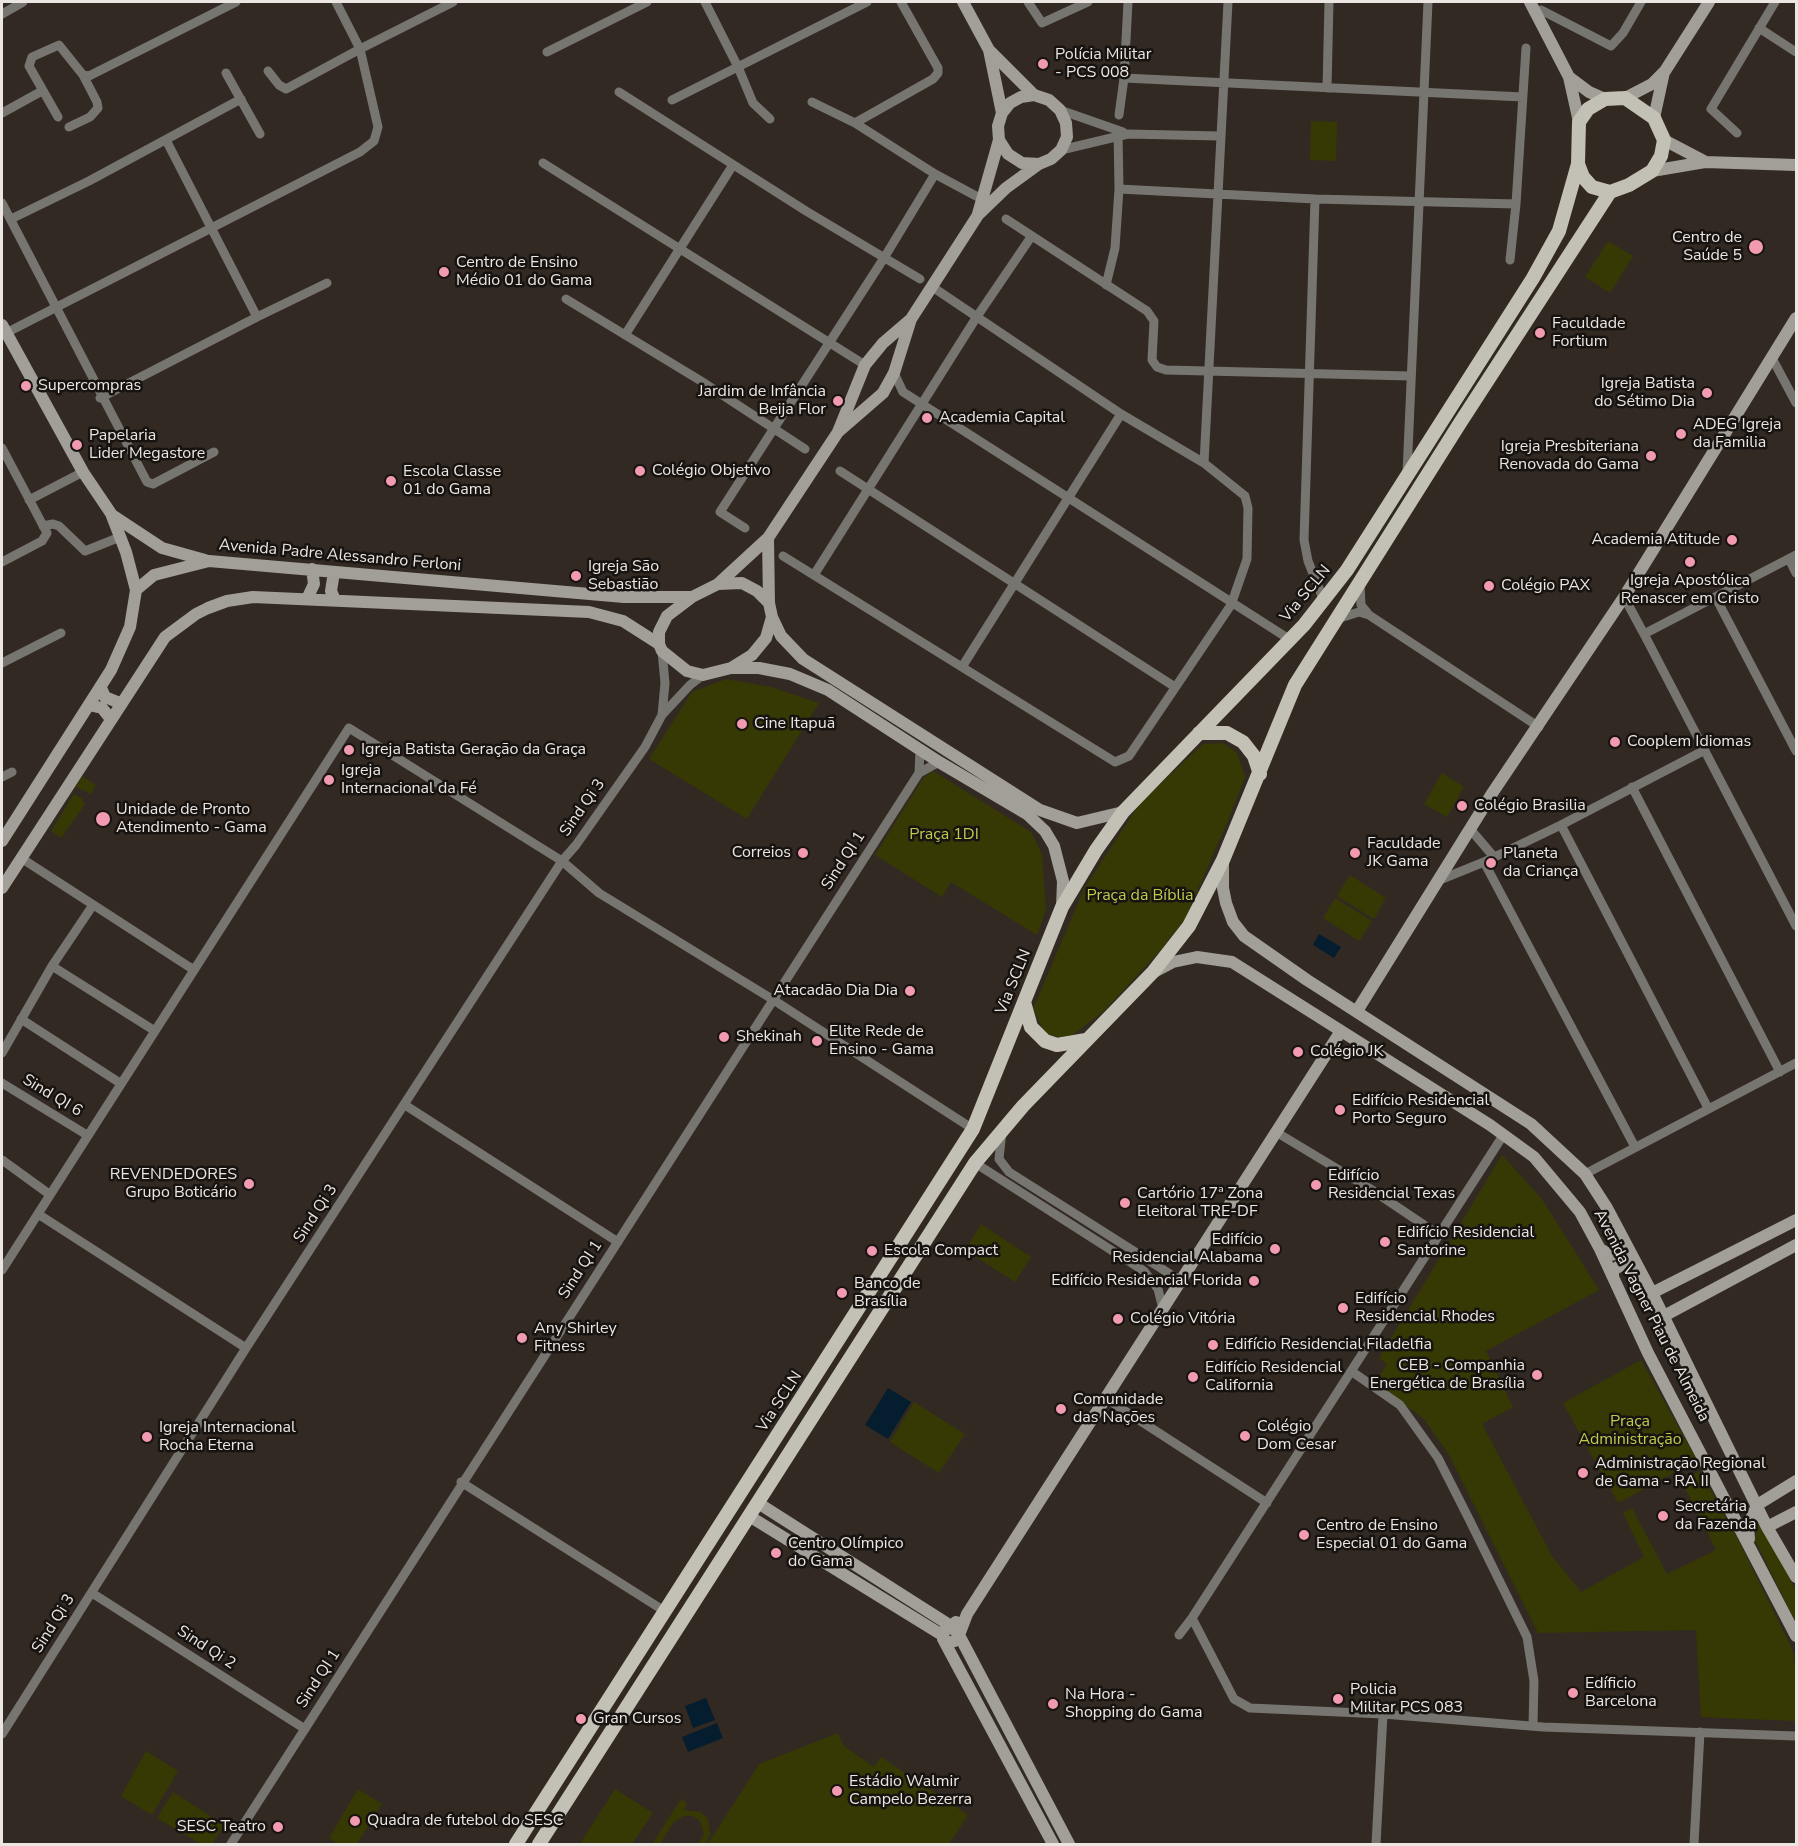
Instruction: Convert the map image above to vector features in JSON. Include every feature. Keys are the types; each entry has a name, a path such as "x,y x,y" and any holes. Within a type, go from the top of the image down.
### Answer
{"main road":[{"path":"838,432 883,393 901,356 911,319 926,283 978,215 1006,188 1039,164 1051,159 1061,150 1067,137 1066,123 1060,110 1049,100 1034,95 989,50 963,2"},
{"path":"1530,2 1569,77 1579,122 1578,164 1583,177 1592,187 1610,192 1629,185 1652,171 1705,162 1797,165"},
{"path":"1569,77 1589,92 1605,99 1625,98 1652,84 1665,71 1709,2"},
{"path":"978,215 999,140 998,126 1002,113 989,50"},
{"path":"1654,118 1665,71"},
{"path":"1002,113 1016,100 1034,95"},
{"path":"1625,98 1654,118 1664,140 1661,156 1652,171"},
{"path":"1579,122 1588,109 1605,99"},
{"path":"999,140 1008,154 1022,163 1039,164"},
{"path":"1664,140 1705,162"},
{"name":"Via SCLN","path":"516,1845 974,1129 1062,907 1123,812 1289,639 1324,601 1347,570 1443,415 1533,278 1559,231 1578,164"},
{"name":"Via SCLN","path":"540,1843 975,1162 1023,1106 1153,972 1189,926 1223,860 1295,685 1460,423 1610,192"},
{"path":"1357,1011 1471,830 1624,597 1797,318"},
{"path":"660,648 659,632 667,616 692,597 718,584 768,538 838,432 852,392 865,365 883,343 911,319"},
{"path":"2,841 101,688 122,650 130,627 136,590 112,515 83,472 3,331"},
{"path":"883,343 895,349 901,356"},
{"path":"852,392 862,403 873,404"},
{"path":"1443,415 1460,423"},
{"path":"112,515 162,548 209,561"},
{"path":"768,538 771,617 781,636 803,658 1040,810 1077,823 1123,812"},
{"name":"Avenida Padre Alessandro Ferloni","path":"136,590 154,575 209,561 624,597 692,597"},
{"path":"307,598 314,584 312,569"},
{"path":"334,572 331,591 335,600"},
{"path":"718,584 742,584 757,591 769,603"},
{"path":"2,888 165,637 195,614 227,601 253,597 589,612 623,621 687,670 703,675 731,668 759,668 790,674 828,690 939,762 1027,814 1045,831 1060,861 1063,882 1062,907"},
{"path":"731,668 752,655 766,638 771,617"},
{"path":"101,688 105,697 120,703"},
{"path":"89,705 102,708 111,718"},
{"path":"1199,733 1227,733 1243,742 1254,756 1260,774"},
{"name":"Avenida Vagner Piau de Almeida","path":"1223,860 1223,888 1233,922 1244,936 1394,1037 1531,1124 1585,1174 1652,1293 1767,1527 1797,1577"},
{"name":"Avenida Vagner Piau de Almeida","path":"1153,972 1184,958 1213,958 1232,963 1253,973 1504,1134 1534,1158 1558,1183 1580,1212 1600,1249 1648,1353 1797,1636"},
{"path":"1295,1002 1295,992 1307,980"},
{"path":"1024,1002 1031,1027 1045,1041 1057,1045 1073,1044 1087,1039"},
{"path":"749,1516 944,1639 955,1641 955,1630 1341,1031"},
{"path":"1379,1054 1392,1060 1396,1057 1399,1046 1394,1037"},
{"path":"1652,1293 1797,1220"},
{"path":"1600,1249 1610,1255 1615,1254 1622,1248 1623,1240"},
{"path":"1662,1317 1735,1276 1797,1245"},
{"path":"1725,1258 1726,1270 1735,1276"},
{"path":"1613,1277 1615,1268 1623,1264 1639,1271"},
{"path":"768,1451 774,1459 784,1462"},
{"path":"755,1472 767,1474 771,1481"},
{"path":"1750,1545 1748,1527 1757,1505 1797,1480"},
{"path":"758,1503 858,1565 955,1630 1069,1845"},
{"path":"1767,1527 1797,1512"},
{"path":"848,1578 850,1568 858,1565"},
{"path":"944,1639 1053,1845"},
{"path":"542,1805 547,1813 558,1815"},
{"path":"525,1831 535,1835 540,1843"}],"street":[{"path":"2,14 23,2"},
{"path":"83,75 89,76 236,2"},
{"path":"3,331 56,307 360,152 374,141 378,127 360,49 336,2"},
{"path":"268,71 279,85 286,89 453,2"},
{"path":"547,52 647,2"},
{"path":"705,2 738,67 753,103 770,119"},
{"path":"672,100 867,2"},
{"path":"855,123 933,79 938,73 938,68 901,2"},
{"path":"1028,2 1042,23 1088,2"},
{"path":"1119,115 1124,78 1128,2"},
{"path":"1204,463 1228,2"},
{"path":"1328,88 1329,2"},
{"path":"1407,473 1428,2"},
{"path":"1541,10 1611,46 1623,33 1641,2"},
{"path":"1737,133 1712,114 1711,109 1775,2"},
{"path":"1759,28 1797,52"},
{"path":"58,117 29,66 29,60 55,45 62,46 83,75 97,102 98,108 90,117 69,127"},
{"path":"1510,260 1526,48"},
{"path":"226,73 260,134"},
{"path":"1124,78 1523,97"},
{"path":"2,112 42,91"},
{"path":"619,92 926,283 1121,414 1204,463 1245,496 1248,508 1247,559 1231,604 1129,756 1115,762 783,556"},
{"path":"10,219 166,140 241,99"},
{"path":"812,102 855,123 934,174 976,196"},
{"path":"1060,110 1118,134"},
{"path":"1061,150 1118,134 1220,136"},
{"path":"1106,285 1115,248 1119,189 1118,134"},
{"path":"166,140 257,317"},
{"path":"543,163 865,365"},
{"path":"626,335 733,165"},
{"path":"746,528 720,512 884,258 934,174"},
{"path":"1119,189 1315,199 1516,204"},
{"path":"1315,199 1304,540 1308,561 1324,601"},
{"path":"2,202 100,398 147,482 153,484 214,452"},
{"path":"1006,219 1152,316 1152,360 1157,367 1166,370 1410,375"},
{"path":"814,575 976,318 1031,237"},
{"path":"100,398 327,283"},
{"path":"566,299 805,449"},
{"path":"1772,358 1797,402"},
{"path":"894,373 903,392"},
{"path":"883,393 890,390 903,392 1289,639"},
{"path":"962,667 1121,414"},
{"path":"2,450 47,533 44,539 2,562"},
{"path":"840,471 1175,687"},
{"path":"29,500 83,472"},
{"path":"43,526 53,524 59,526 85,551 120,537"},
{"path":"1644,634 1793,557 1797,573"},
{"path":"1361,579 1359,597 1361,605 1369,615"},
{"path":"1624,597 1797,926"},
{"path":"1716,598 1797,751"},
{"path":"1335,620 1359,612 1369,615 1539,727"},
{"path":"2,663 61,633"},
{"path":"660,648 665,683 665,709"},
{"path":"665,709 703,675"},
{"name":"Sind Qi 3","path":"2,1734 246,1348 562,861 576,845 645,747 665,709"},
{"path":"2,1270 349,728 562,861 599,893 772,999 974,1129"},
{"path":"919,773 920,750"},
{"path":"1442,879 1484,862 1561,825 1705,750"},
{"path":"919,773 939,762"},
{"path":"2,777 12,772"},
{"name":"Sind QI 1","path":"231,1845 461,1482 919,773"},
{"path":"1632,787 1780,1072"},
{"path":"1561,825 1708,1108"},
{"path":"1471,830 1494,857"},
{"path":"21,858 194,970"},
{"path":"1484,862 1635,1148"},
{"path":"2,1053 52,966 93,905"},
{"path":"52,966 155,1031"},
{"path":"21,1019 120,1083"},
{"path":"1585,1174 1797,1063"},
{"name":"Sind QI 6","path":"2,1083 87,1135"},
{"path":"405,1105 618,1242"},
{"path":"1002,1131 999,1160 1008,1172 1181,1281"},
{"path":"1276,1132 1369,1188 1439,1235"},
{"path":"1179,1635 1267,1503 1504,1134"},
{"path":"2,1160 49,1194"},
{"path":"975,1162 1144,1271 1158,1290 1163,1308"},
{"path":"38,1214 246,1348"},
{"path":"1351,1371 1400,1405 1438,1458 1460,1500 1527,1637 1534,1681 1533,1726"},
{"path":"1105,1398 1267,1503"},
{"path":"461,1482 666,1612"},
{"name":"Sind Qi 2","path":"92,1593 305,1729"},
{"path":"1192,1617 1234,1699 1240,1705 1250,1708 1383,1714 1533,1726 1797,1736"},
{"path":"1376,1845 1383,1714"},
{"path":"1694,1845 1700,1732"}],"green space":[{"path":"1311,121 1337,122 1336,161 1310,160"},
{"path":"1608,241 1633,256 1610,293 1585,277"},
{"path":"726,679 771,687 819,703 747,819 649,759 692,692"},
{"name":"Praça da Bíblia","path":"1223,743 1237,753 1245,777 1185,919 1159,952 1104,1011 1066,1040 1045,1033 1033,1009 1084,889 1140,803 1203,744"},
{"name":"Praça 1DI","path":"933,771 1031,832 1042,854 1046,910 1037,935 951,882 942,897 875,855 924,777"},
{"path":"1442,773 1464,787 1447,817 1424,804"},
{"path":"82,776 96,785 91,794 76,787"},
{"path":"74,794 83,799 85,804 61,838 51,831"},
{"path":"1350,875 1386,898 1374,919 1337,896"},
{"path":"1335,898 1372,921 1359,941 1323,918"},
{"path":"1502,1155 1542,1199 1599,1290 1486,1351 1513,1407 1482,1424 1552,1556 1581,1592 1644,1557 1623,1513 1632,1508 1667,1574 1716,1550 1681,1480 1700,1471 1738,1539 1793,1651 1796,1672 1796,1721 1701,1717 1696,1630 1538,1633 1449,1455 1424,1419 1375,1383 1387,1364 1379,1358"},
{"path":"981,1224 1031,1257 1015,1282 965,1250"},
{"name":"Praça Administração","path":"1641,1360 1697,1460 1618,1503 1563,1403"},
{"path":"914,1402 965,1434 939,1473 890,1442"},
{"path":"1758,1519 1796,1590 1796,1623 1755,1540"},
{"name":"Estádio Walmir Campelo Bezerra","path":"838,1733 844,1746 874,1767 881,1757 968,1815 949,1844 708,1844 759,1764"},
{"path":"146,1751 178,1771 152,1815 121,1796"},
{"name":"Quadra de futebol do SESC","path":"358,1789 382,1804 357,1844 338,1844 329,1838"},
{"path":"615,1789 653,1813 632,1844 580,1844"},
{"path":"173,1792 224,1825 212,1844 201,1844 157,1818"},
{"path":"681,1799 687,1803 684,1810 700,1812 708,1819 710,1835 706,1844 698,1844 704,1834 700,1821 693,1816 684,1816 673,1823 660,1844 652,1844"}],"water":[{"path":"1319,934 1341,947 1334,958 1313,945"},
{"path":"888,1388 911,1402 888,1439 865,1425"},
{"path":"706,1698 715,1720 693,1728 685,1706"},
{"path":"717,1723 723,1738 688,1752 682,1737"}],"place":[{"name":"Polícia Militar - PCS 008","path":"1043,64"},
{"name":"Centro de Saúde 5","path":"1756,247"},
{"name":"Centro de Ensino Médio 01 do Gama","path":"444,272"},
{"name":"Faculdade Fortium","path":"1540,333"},
{"name":"Supercompras","path":"26,386"},
{"name":"Igreja Batista do Sétimo Dia","path":"1707,393"},
{"name":"Jardim de Infância Beija Flor","path":"838,401"},
{"name":"Academia Capital","path":"927,418"},
{"name":"ADEG Igreja da Familia","path":"1681,434"},
{"name":"Papelaria Lider Megastore","path":"77,445"},
{"name":"Igreja Presbiteriana Renovada do Gama","path":"1651,456"},
{"name":"Colégio Objetivo","path":"640,471"},
{"name":"Escola Classe 01 do Gama","path":"391,481"},
{"name":"Academia Atitude","path":"1732,540"},
{"name":"Igreja Apostólica Renascer em Cristo","path":"1690,562"},
{"name":"Igreja São Sebastião","path":"576,576"},
{"name":"Colégio PAX","path":"1489,586"},
{"name":"Cine Itapuã","path":"742,724"},
{"name":"Cooplem Idiomas","path":"1615,742"},
{"name":"Igreja Batista Geração da Graça","path":"349,750"},
{"name":"Igreja Internacional da Fé","path":"329,780"},
{"name":"Colégio Brasilia","path":"1462,806"},
{"name":"Unidade de Pronto Atendimento - Gama","path":"103,819"},
{"name":"Correios","path":"803,853"},
{"name":"Faculdade JK Gama","path":"1355,853"},
{"name":"Planeta da Criança","path":"1491,863"},
{"name":"Atacadão Dia Dia","path":"910,991"},
{"name":"Shekinah","path":"724,1037"},
{"name":"Elite Rede de Ensino - Gama","path":"817,1041"},
{"name":"Colégio JK","path":"1298,1052"},
{"name":"Edifício Residencial Porto Seguro","path":"1340,1110"},
{"name":"REVENDEDORES Grupo Boticário","path":"249,1184"},
{"name":"Edifício Residencial Texas","path":"1316,1185"},
{"name":"Cartório 17ª Zona Eleitoral TRE-DF","path":"1125,1203"},
{"name":"Edifício Residencial Santorine","path":"1385,1242"},
{"name":"Edifício Residencial Alabama","path":"1275,1249"},
{"name":"Escola Compact","path":"872,1251"},
{"name":"Edifício Residencial Florida","path":"1254,1281"},
{"name":"Banco de Brasília","path":"842,1293"},
{"name":"Edifício Residencial Rhodes","path":"1343,1308"},
{"name":"Colégio Vitória","path":"1118,1319"},
{"name":"Any Shirley Fitness","path":"522,1338"},
{"name":"Edifício Residencial Filadelfia","path":"1213,1345"},
{"name":"CEB - Companhia Energética de Brasília","path":"1537,1375"},
{"name":"Edifício Residencial California","path":"1193,1377"},
{"name":"Comunidade das Nações","path":"1061,1409"},
{"name":"Colégio Dom Cesar","path":"1245,1436"},
{"name":"Igreja Internacional Rocha Eterna","path":"147,1437"},
{"name":"Administração Regional de Gama - RA II","path":"1583,1473"},
{"name":"Secretária da Fazenda","path":"1663,1516"},
{"name":"Centro de Ensino Especial 01 do Gama","path":"1304,1535"},
{"name":"Centro Olímpico do Gama","path":"776,1553"},
{"name":"Edíficio Barcelona","path":"1573,1693"},
{"name":"Policia Militar PCS 083","path":"1338,1699"},
{"name":"Na Hora - Shopping do Gama","path":"1053,1704"},
{"name":"Gran Cursos","path":"581,1719"},
{"name":"Estádio Walmir Campelo Bezerra","path":"837,1791"},
{"name":"Quadra de futebol do SESC","path":"355,1821"},
{"name":"SESC Teatro","path":"278,1827"}]}
